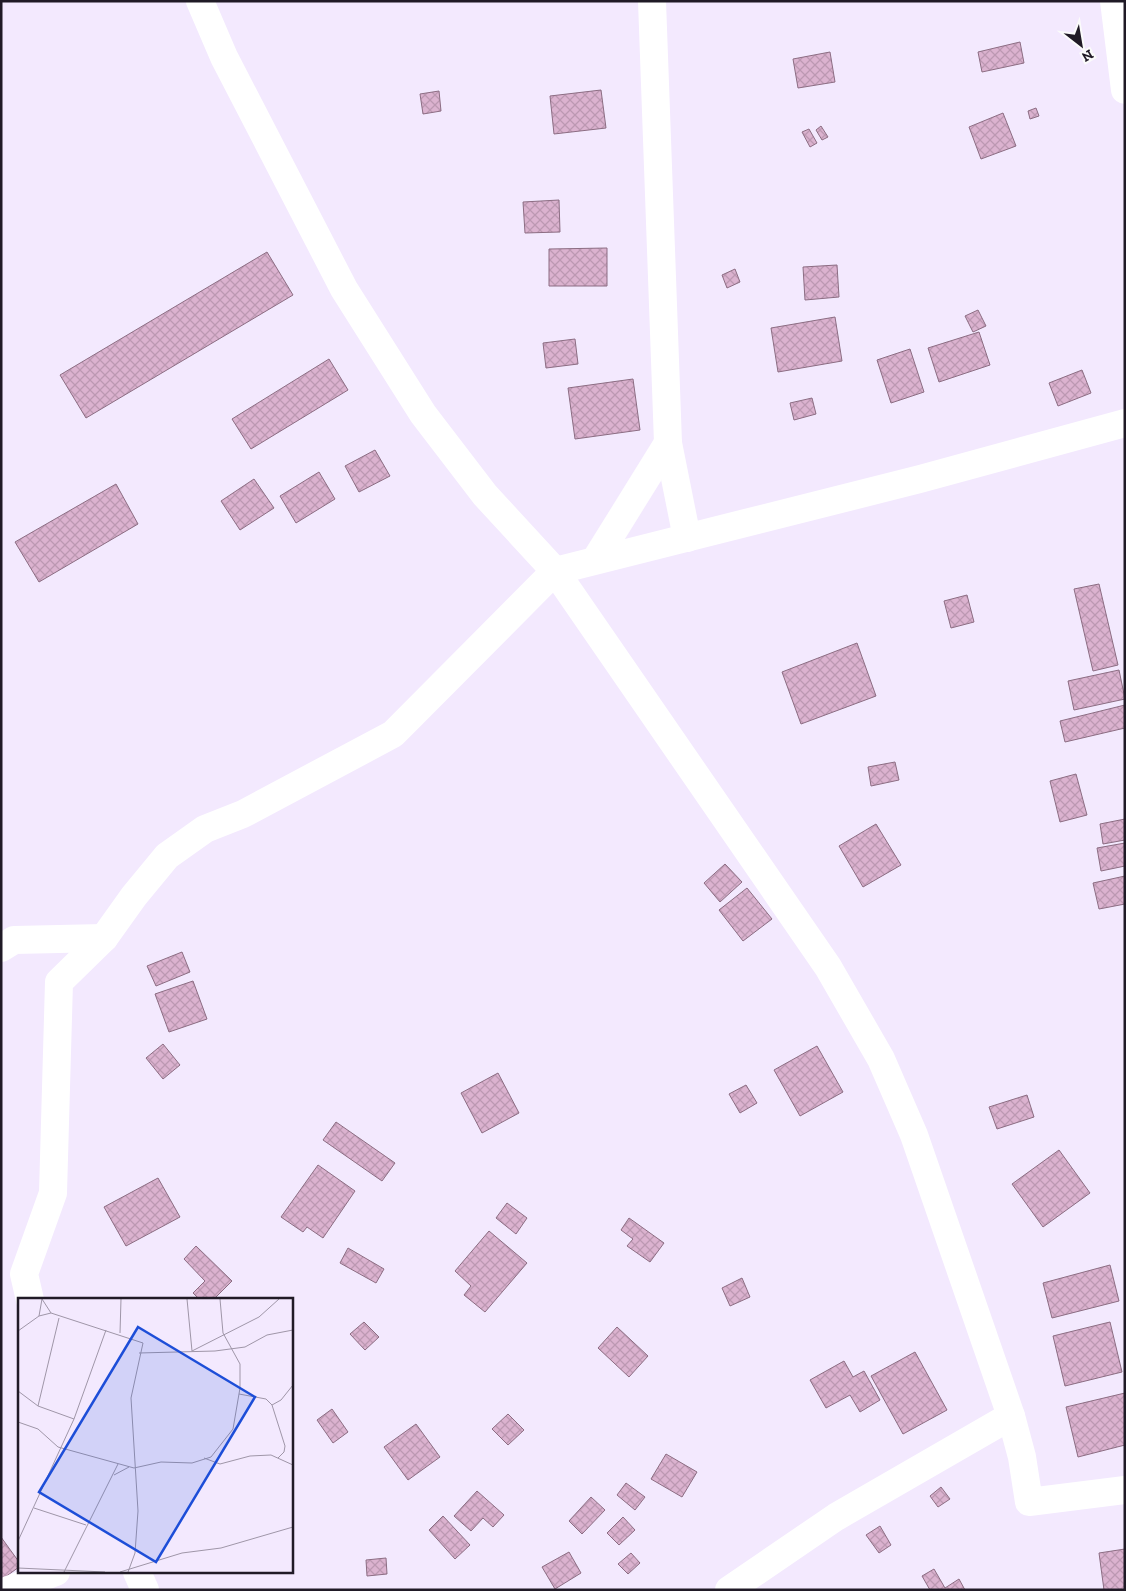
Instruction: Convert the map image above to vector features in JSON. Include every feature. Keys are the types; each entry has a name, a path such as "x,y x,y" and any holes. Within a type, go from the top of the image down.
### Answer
{"street":[{"path":"200,1 224,57 344,289 423,414 485,495 555,570 828,967 881,1060 914,1135 1011,1416 1022,1457 1029,1502 1125,1490"},
{"path":"652,1 668,443 687,538"},
{"path":"1114,1 1125,90"},
{"path":"30,1298 24,1274 53,1193 59,982 104,938 166,856 205,829 243,814 393,734 555,570 920,479 1125,423"},
{"path":"596,559 668,443"},
{"path":"1,948 14,940 104,938"},
{"path":"729,1590 836,1517 1011,1416"},
{"path":"8,1590 51,1574"},
{"path":"138,1574 145,1590"}],"building":[{"path":"1020,42 1024,63 982,72 978,52"},
{"path":"830,52 835,82 798,88 793,59"},
{"path":"601,90 606,128 554,134 550,96"},
{"path":"439,91 441,111 423,114 420,94"},
{"path":"1036,108 1039,116 1030,119 1028,111"},
{"path":"1003,113 1016,146 981,159 969,127"},
{"path":"821,126 828,137 822,140 816,130"},
{"path":"809,129 817,143 810,147 802,132"},
{"path":"559,200 560,232 525,233 523,202"},
{"path":"607,248 607,286 549,286 549,249"},
{"path":"267,252 293,295 86,418 60,375"},
{"path":"837,265 839,297 805,300 803,267"},
{"path":"735,269 740,282 727,288 722,275"},
{"path":"978,310 986,326 973,332 965,316"},
{"path":"835,317 842,361 778,372 771,328"},
{"path":"979,332 990,365 939,382 928,348"},
{"path":"575,339 578,364 546,368 543,343"},
{"path":"910,349 924,392 891,403 877,360"},
{"path":"329,359 348,390 251,449 232,419"},
{"path":"1082,370 1091,393 1058,406 1049,383"},
{"path":"633,379 640,430 575,439 568,388"},
{"path":"812,398 816,414 794,420 790,403"},
{"path":"375,450 390,476 359,492 345,466"},
{"path":"319,472 335,499 296,523 280,496"},
{"path":"254,479 274,508 240,530 221,501"},
{"path":"116,484 138,524 39,582 15,542"},
{"path":"1099,584 1118,665 1093,671 1074,589"},
{"path":"967,595 974,622 951,628 944,601"},
{"path":"857,643 876,696 801,724 782,672"},
{"path":"1119,670 1125,699 1074,710 1068,681"},
{"path":"1125,705 1125,728 1065,742 1060,721"},
{"path":"895,762 899,780 871,786 868,767"},
{"path":"1076,774 1087,815 1060,822 1050,781"},
{"path":"1125,819 1125,840 1103,844 1100,824"},
{"path":"876,824 901,865 863,887 839,846"},
{"path":"1125,843 1125,866 1101,871 1097,848"},
{"path":"725,864 742,882 720,902 704,883"},
{"path":"1125,876 1125,904 1099,909 1093,883"},
{"path":"747,888 772,919 743,941 719,910"},
{"path":"182,952 190,972 156,986 147,966"},
{"path":"193,981 207,1019 169,1032 155,994"},
{"path":"163,1044 180,1065 163,1079 146,1058"},
{"path":"817,1046 843,1092 800,1116 774,1070"},
{"path":"498,1073 519,1113 482,1133 461,1093"},
{"path":"746,1085 757,1103 740,1113 729,1094"},
{"path":"1027,1095 1034,1117 997,1129 989,1107"},
{"path":"336,1122 395,1163 382,1181 323,1140"},
{"path":"1059,1150 1090,1193 1043,1227 1012,1184"},
{"path":"318,1165 355,1191 323,1238 307,1227 303,1232 281,1217"},
{"path":"158,1178 180,1217 126,1246 104,1207"},
{"path":"507,1203 527,1218 516,1234 496,1218"},
{"path":"629,1218 664,1243 650,1262 627,1246 633,1239 621,1230"},
{"path":"489,1231 527,1263 485,1312 464,1295 471,1286 455,1271"},
{"path":"196,1246 232,1281 215,1298 198,1298 193,1293 205,1281 184,1259"},
{"path":"348,1248 384,1269 376,1283 340,1263"},
{"path":"1110,1265 1119,1301 1052,1318 1043,1283"},
{"path":"742,1278 750,1297 730,1306 722,1288"},
{"path":"364,1322 379,1337 365,1350 350,1334"},
{"path":"1110,1322 1122,1372 1065,1386 1053,1336"},
{"path":"617,1327 648,1356 629,1377 598,1348"},
{"path":"915,1352 947,1410 903,1434 871,1376"},
{"path":"844,1361 853,1377 864,1371 880,1400 860,1412 850,1395 826,1408 810,1380"},
{"path":"1125,1393 1125,1445 1078,1457 1066,1407"},
{"path":"332,1409 348,1432 333,1443 317,1420"},
{"path":"508,1414 524,1430 508,1445 492,1429"},
{"path":"416,1424 440,1457 408,1480 384,1447"},
{"path":"666,1454 697,1472 682,1497 651,1479"},
{"path":"626,1483 645,1497 635,1510 617,1495"},
{"path":"941,1487 950,1499 938,1507 930,1496"},
{"path":"477,1491 504,1515 493,1527 483,1518 471,1531 454,1516"},
{"path":"591,1497 605,1510 582,1534 569,1521"},
{"path":"443,1516 470,1545 455,1559 429,1530"},
{"path":"623,1517 635,1530 619,1545 607,1533"},
{"path":"880,1526 891,1545 879,1553 866,1535"},
{"path":"1,1537 18,1561 18,1568 1,1580"},
{"path":"1125,1549 1125,1590 1104,1590 1099,1553"},
{"path":"569,1552 581,1573 555,1589 542,1567"},
{"path":"631,1553 640,1563 628,1574 618,1564"},
{"path":"386,1558 387,1574 367,1576 366,1560"},
{"path":"934,1569 945,1588 959,1579 965,1590 930,1590 922,1576"}]}
